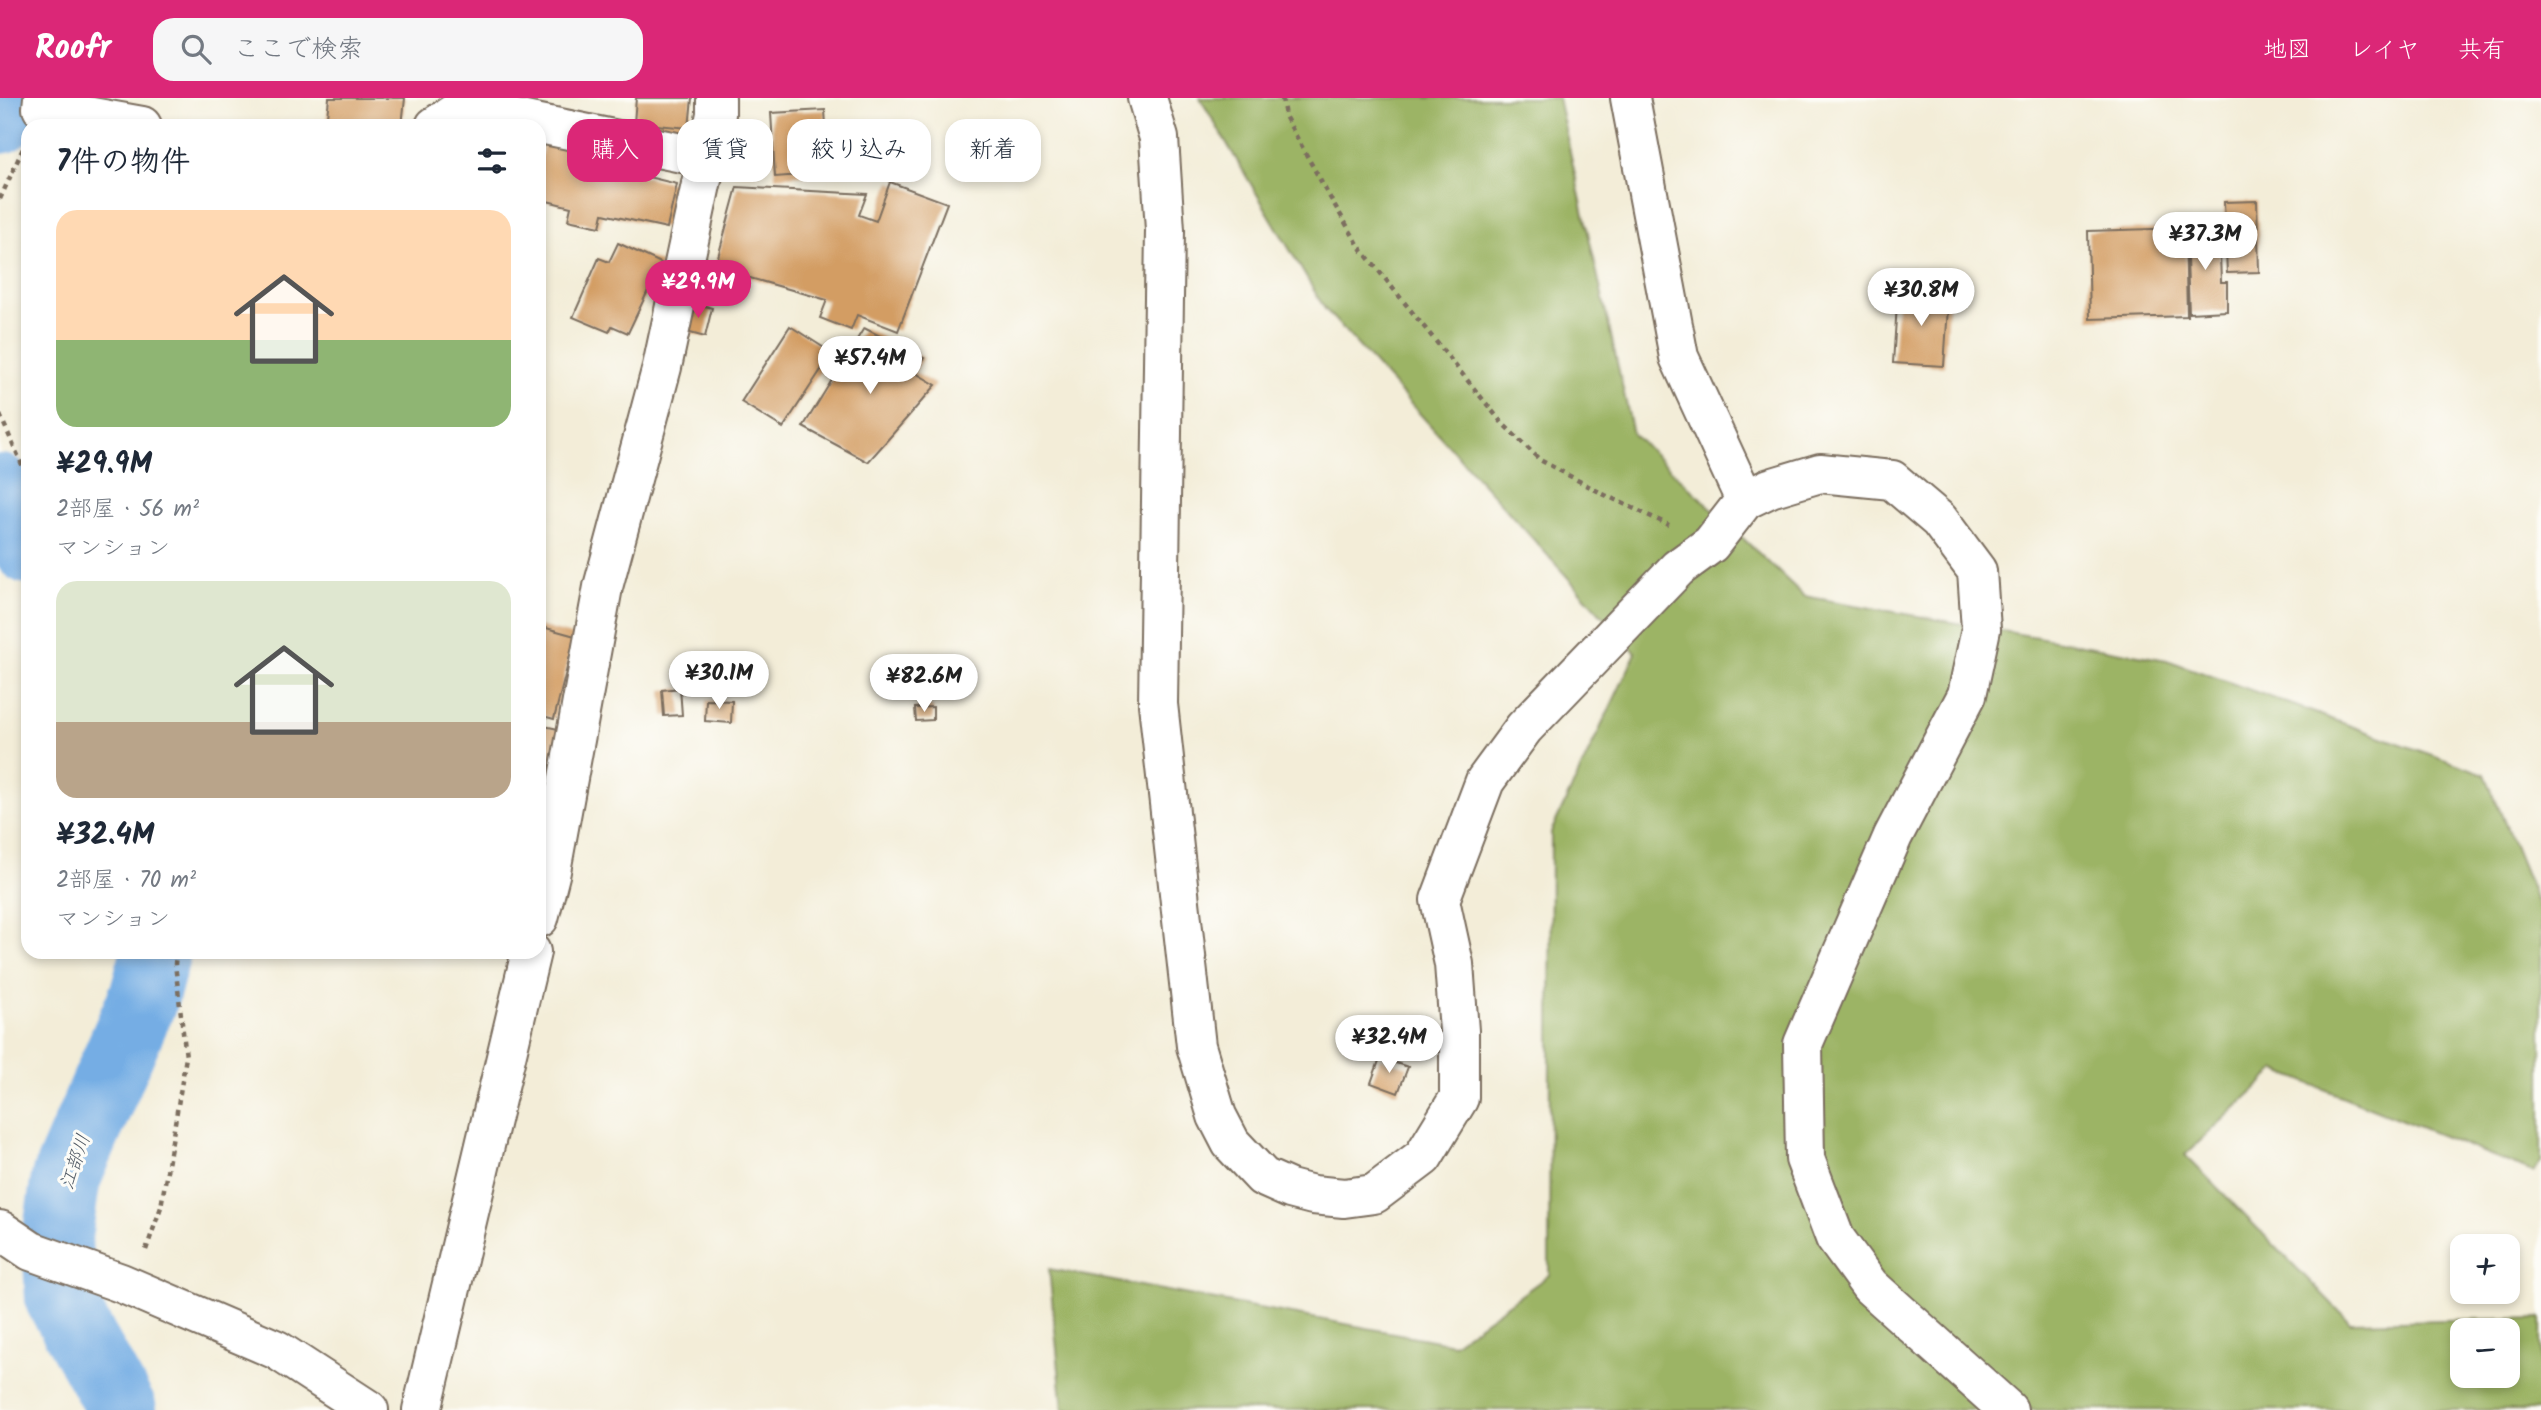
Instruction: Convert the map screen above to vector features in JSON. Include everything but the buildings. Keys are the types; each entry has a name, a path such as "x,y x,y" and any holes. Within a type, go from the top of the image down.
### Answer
{"street":[{"path":"43,98 42,108 103,119"},
{"path":"715,119 716,98"},
{"path":"1147,98 1159,138 1166,230 1158,704 1196,1046 1217,1116 1231,1143 1263,1177 1290,1189 1313,1195 1344,1198 1374,1194 1423,1157 1459,1098 1459,1031 1454,964 1440,900 1485,781 1524,728 1678,568 1712,544 1745,500 1770,488 1819,473 1892,480 1939,520 1977,571 1981,629 1967,695 1893,836 1802,1044 1805,1159 1835,1238 1870,1286 2008,1410"},
{"path":"1630,98 1679,357 1745,500"},
{"path":"446,119 462,108 516,119"},
{"path":"546,125 677,152"},
{"path":"546,888 603,587 662,367 701,182"},
{"path":"422,1410 529,959"},
{"path":"0,1230 31,1251 131,1287 277,1350 369,1410"}],"path":[{"path":"1282,98 1285,116 1361,249 1502,423 1540,460 1605,495 1712,544"},
{"path":"0,199 21,153"},
{"path":"0,415 21,462"},
{"path":"131,1287 161,1207 186,1058 175,959"}],"green space":[{"path":"1200,98 1558,98 1633,434 1804,596 2167,660 2485,774 2541,912 2541,1162 2533,1172 2276,1070 2185,1155 2350,1322 2450,1320 2450,1388 2520,1388 2520,1318 2541,1318 2541,1410 1063,1410 1049,1269 1453,1344 1549,1275 1551,832 1636,653 1325,309"}],"waterway":[{"name":"江部川","path":"0,119 8,98"},
{"name":"江部川","path":"0,489 21,534"},
{"name":"江部川","path":"122,1410 60,1299 57,1236 66,1178 144,996 154,959"}]}
